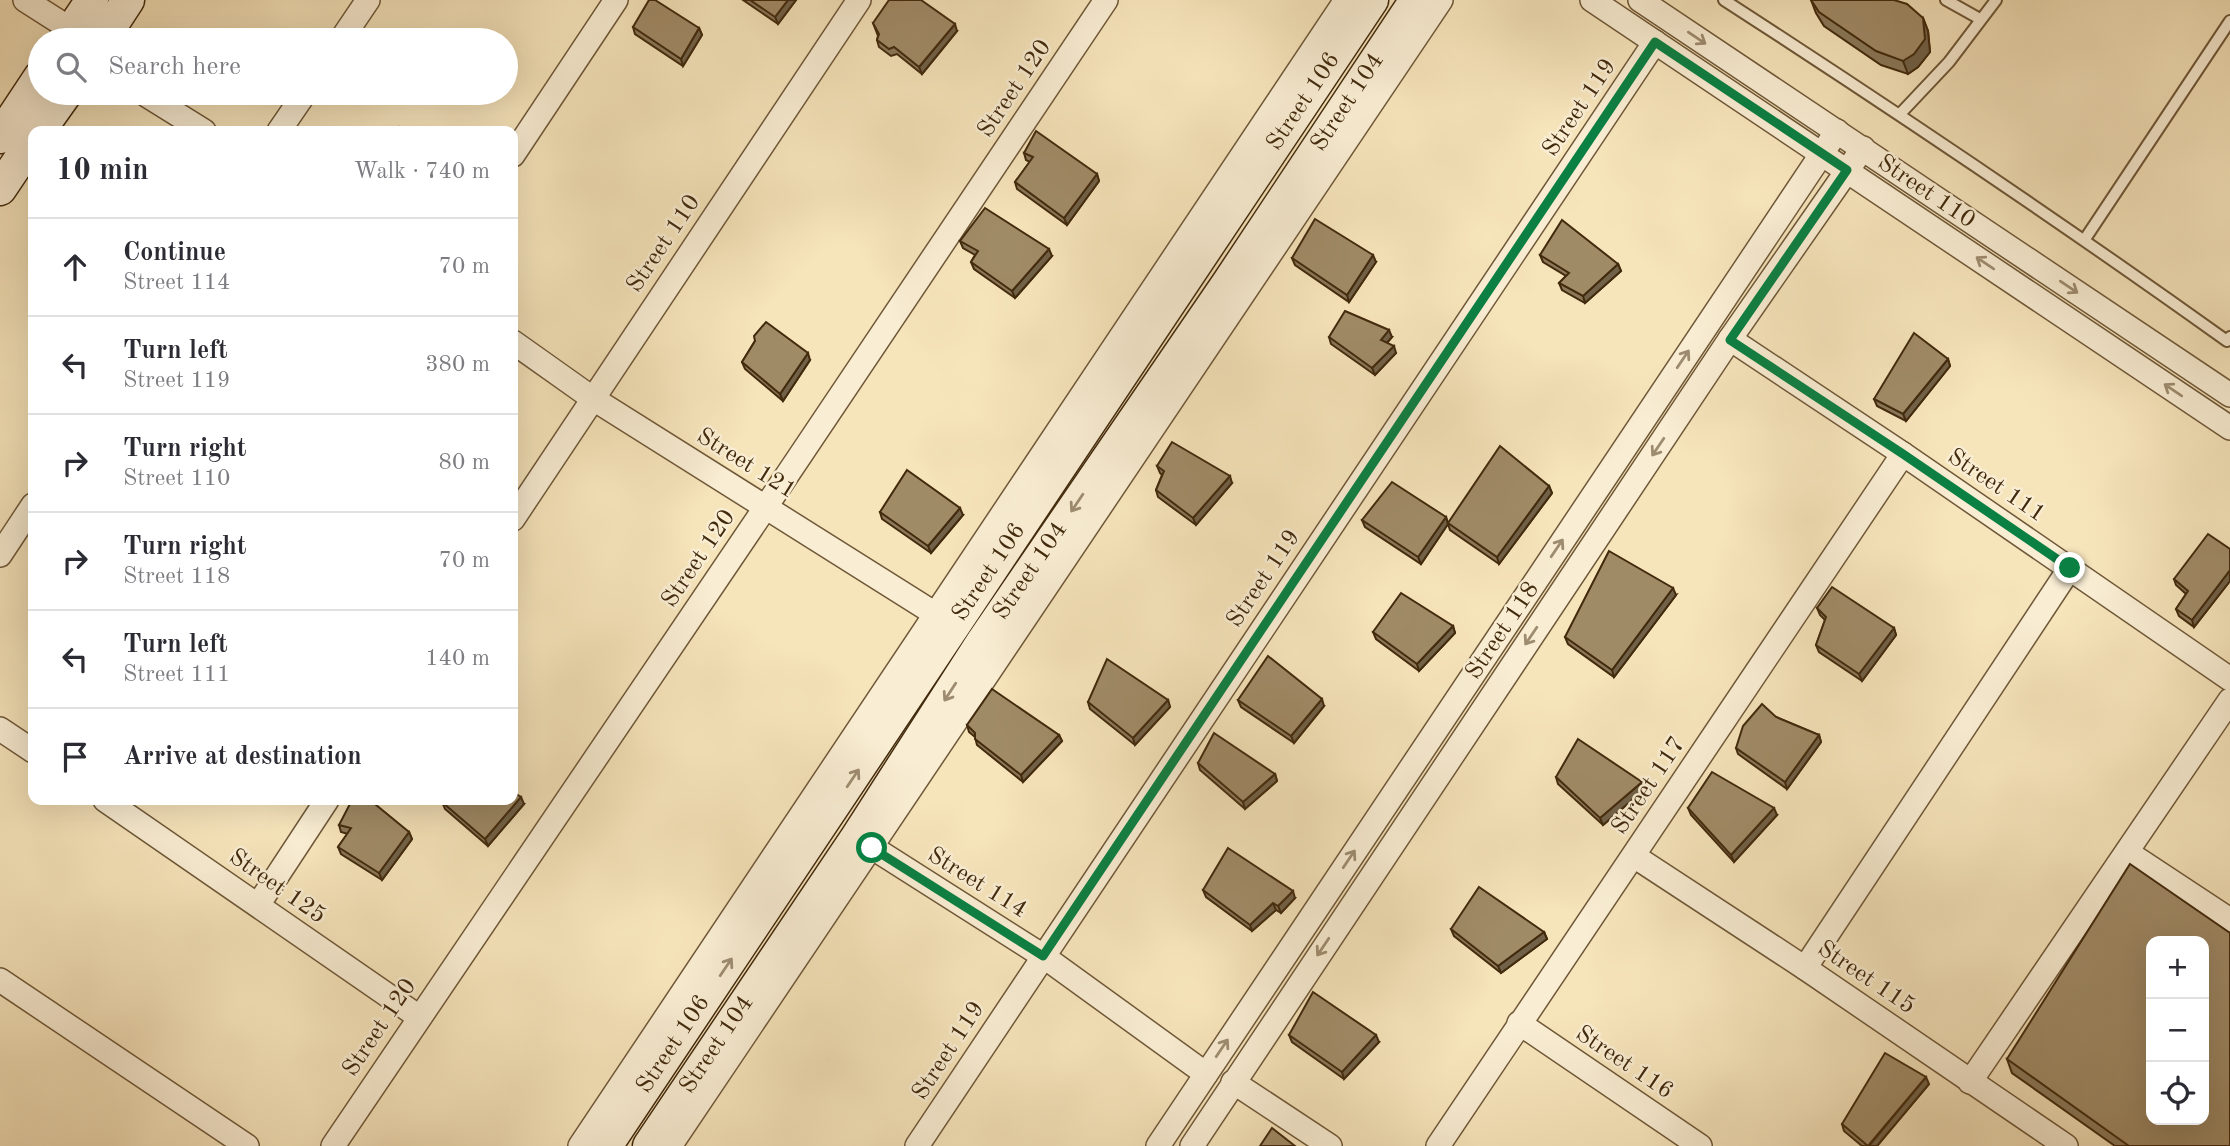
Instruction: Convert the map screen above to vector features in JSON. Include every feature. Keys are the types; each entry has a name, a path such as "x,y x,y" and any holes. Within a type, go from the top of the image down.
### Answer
{"street":[{"path":"25,0 88,25 128,0"},
{"path":"349,28 368,0"},
{"path":"518,147 616,0"},
{"name":"Street 110","path":"518,511 859,0"},
{"name":"Street 120","path":"332,1146 1106,0"},
{"path":"945,620 1315,66 1346,0"},
{"name":"Street 106","path":"606,1146 675,1044 798,840 945,620 1195,263 1315,66 1372,0"},
{"name":"Street 104","path":"649,1146 706,1061 864,843 983,641 1109,476 1228,283 1358,106 1416,0"},
{"path":"1109,476 1358,106 1441,0"},
{"name":"Street 110","path":"1592,0 2230,428"},
{"name":"Street 110","path":"1640,0 2230,394"},
{"name":"Street 119","path":"917,1146 1655,42"},
{"path":"0,137 28,95"},
{"path":"43,126 58,105"},
{"path":"162,105 196,126"},
{"path":"282,126 297,105"},
{"path":"1158,1146 1837,131"},
{"path":"0,189 28,147"},
{"name":"Street 118","path":"1192,1146 1730,340 1863,148"},
{"path":"1195,263 1228,283"},
{"name":"Street 111","path":"1730,340 1903,454 2230,679"},
{"name":"Street 121","path":"518,346 592,398 945,620"},
{"name":"Street 117","path":"1438,1146 1903,454"},
{"path":"0,555 28,513"},
{"path":"1805,968 2070,568"},
{"path":"1970,1082 2230,700"},
{"path":"0,729 28,748"},
{"name":"Street 125","path":"112,805 419,1017"},
{"path":"258,905 324,805"},
{"path":"580,1146 798,840"},
{"path":"670,1146 864,843"},
{"name":"Street 114","path":"864,843 1043,956 1206,1073"},
{"path":"2127,852 2230,920"},
{"name":"Street 115","path":"1634,856 1805,968 2066,1146"},
{"path":"0,980 247,1146"},
{"name":"Street 116","path":"1519,1023 1700,1146"},
{"path":"675,1044 706,1061"},
{"path":"1233,1082 1329,1146"}],"lane":[{"path":"1724,0 1900,114 2229,340"},
{"path":"1946,0 1980,19"},
{"path":"1900,114 1949,62 1996,0"},
{"path":"2085,239 2230,21"}],"building":[{"path":"649,0 655,0 699,28 681,59 633,27"},
{"path":"750,0 788,0 775,17"},
{"path":"889,0 921,0 955,24 919,67 894,47 889,49 877,40 879,34 873,23"},
{"path":"1811,0 1894,0 1907,4 1923,18 1925,39 1914,54 1903,61 1876,51 1819,12"},
{"path":"1036,131 1097,174 1064,218 1015,182 1033,157 1024,153"},
{"path":"985,208 1049,249 1012,291 971,262 978,251 960,241"},
{"path":"1315,219 1373,255 1347,295 1292,258"},
{"path":"1562,220 1618,264 1583,296 1559,283 1569,273 1540,255"},
{"path":"1345,311 1389,330 1381,340 1394,346 1372,368 1329,337"},
{"path":"766,322 808,353 780,394 742,362 755,341 754,336"},
{"path":"1914,333 1948,359 1903,414 1874,399"},
{"path":"1172,442 1230,476 1193,518 1156,490 1164,471 1157,466"},
{"path":"1500,446 1549,486 1497,557 1448,523"},
{"path":"907,470 960,508 928,546 880,512"},
{"path":"1392,482 1446,517 1418,557 1362,520"},
{"path":"2208,534 2230,549 2230,570 2192,620 2176,609 2188,591 2174,579"},
{"path":"1609,551 1673,588 1612,670 1565,637"},
{"path":"1832,587 1894,628 1859,674 1816,645 1826,617 1817,608"},
{"path":"1401,593 1453,626 1417,664 1373,632"},
{"path":"1268,656 1322,699 1291,736 1238,700"},
{"path":"1107,659 1168,700 1133,738 1088,702"},
{"path":"992,689 1059,735 1021,775 975,739 975,733 967,725"},
{"path":"1762,704 1776,717 1819,735 1785,782 1736,748 1743,726"},
{"path":"1214,733 1275,774 1243,802 1198,763"},
{"path":"1578,739 1642,782 1600,818 1556,777"},
{"path":"1712,772 1774,808 1731,855 1688,808"},
{"path":"349,805 376,805 409,832 379,873 338,847 351,828 339,825"},
{"path":"445,805 514,805 485,839"},
{"path":"1228,848 1293,891 1278,906 1273,903 1250,925 1203,890"},
{"path":"2130,864 2230,933 2230,1146 2129,1146 2007,1059"},
{"path":"1479,887 1544,932 1498,966 1451,929"},
{"path":"1313,992 1376,1035 1342,1072 1289,1035"},
{"path":"1885,1053 1926,1077 1868,1146 1842,1124"},
{"path":"1272,1128 1295,1146 1260,1146"}],"route":[{"path":"872,848 1043,956 1655,42 1847,170 1730,340 2070,568"}]}
